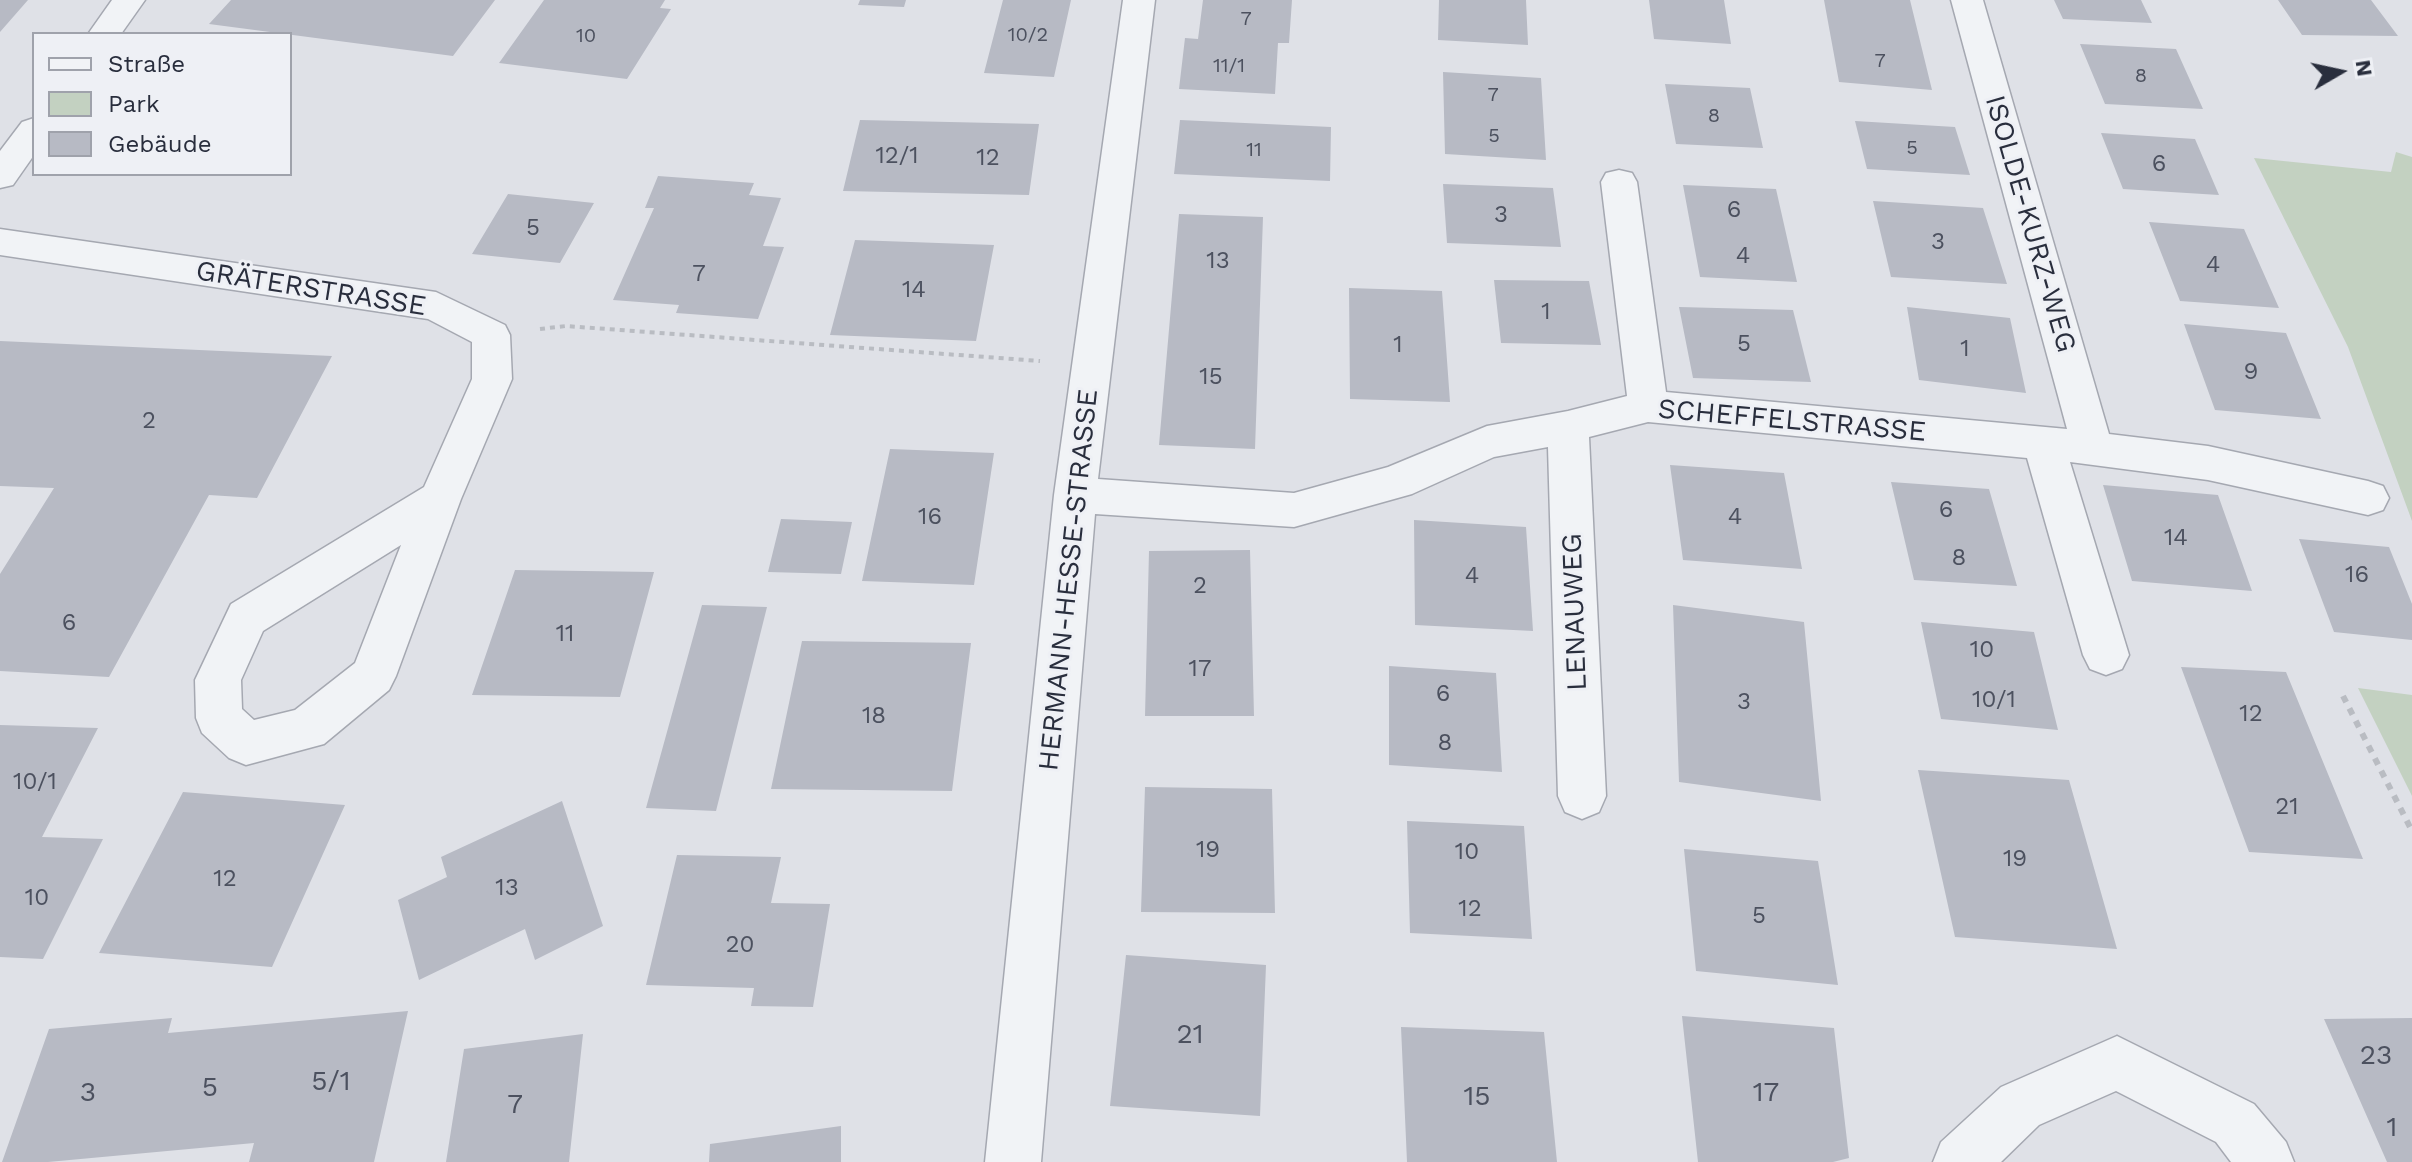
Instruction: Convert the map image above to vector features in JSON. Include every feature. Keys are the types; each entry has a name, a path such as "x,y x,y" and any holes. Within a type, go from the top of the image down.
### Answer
{"street":[{"path":"105,32 129,0"},
{"name":"HERMANN-HESSE-STRASSE","path":"1013,1162 1075,495 1139,0"},
{"name":"ISOLDE-KURZ-WEG","path":"1967,0 2093,448"},
{"path":"0,176 32,133"},
{"path":"1619,182 1648,406"},
{"name":"GRÄTERSTRASSE","path":"0,242 436,306 491,335"},
{"path":"440,499 247,618 218,680 219,718 246,743 307,729 373,676 440,499 492,379 491,335"},
{"name":"SCHEFFELSTRASSE","path":"1075,495 1294,510 1397,482 1487,442 1568,427 1648,406 2093,448 2208,463 2368,498"},
{"name":"LENAUWEG","path":"1568,427 1582,796"},
{"path":"2044,444 2106,655"},
{"path":"1961,1162 2020,1106 2117,1063 2251,1142"}],"path":[{"path":"491,335 566,326 1091,364"},
{"path":"2343,696 2412,831"}],"green space":[{"path":"2396,152 2412,157 2412,521 2348,347 2254,158 2391,172"},
{"path":"2358,688 2412,695 2412,796"}],"building":[{"path":"0,0 28,0 0,32"},
{"path":"231,0 495,0 453,56 292,35 292,32 209,24"},
{"path":"544,0 665,0 660,8 671,9 627,79 499,63"},
{"path":"860,0 906,0 904,7 858,5"},
{"path":"1003,0 1071,0 1054,77 984,73"},
{"path":"1203,0 1292,0 1289,43 1278,43 1275,94 1179,89 1185,38 1198,39"},
{"path":"1439,0 1526,0 1528,45 1438,40"},
{"path":"1649,0 1724,0 1731,44 1654,39"},
{"path":"1824,0 1910,0 1932,90 1839,82"},
{"path":"2054,0 2141,0 2152,23 2063,19"},
{"path":"2278,0 2371,0 2398,36 2302,35"},
{"path":"2080,44 2176,49 2203,109 2105,104"},
{"path":"1443,72 1541,78 1546,160 1445,154"},
{"path":"1665,84 1750,88 1763,148 1676,144"},
{"path":"860,120 1039,124 1029,195 843,191"},
{"path":"1180,120 1331,127 1330,181 1174,174"},
{"path":"1855,121 1955,127 1970,175 1867,169"},
{"path":"2101,133 2195,139 2219,195 2123,189"},
{"path":"658,176 754,183 749,195 781,198 763,246 784,247 758,319 676,313 679,305 613,300 654,208 645,208"},
{"path":"1443,184 1553,188 1561,247 1447,243"},
{"path":"1683,185 1776,189 1797,282 1700,277"},
{"path":"508,194 594,203 560,263 472,254"},
{"path":"1873,201 1983,208 2007,284 1891,277"},
{"path":"1179,214 1263,217 1255,449 1159,445"},
{"path":"2149,222 2244,229 2279,308 2180,301"},
{"path":"855,240 994,245 976,341 830,335"},
{"path":"1494,280 1589,281 1601,345 1501,343"},
{"path":"1349,288 1442,291 1450,402 1350,399"},
{"path":"1679,307 1793,310 1811,382 1693,378"},
{"path":"1907,307 2010,318 2026,393 1919,380"},
{"path":"2184,324 2286,333 2321,419 2215,410"},
{"path":"0,341 332,356 257,498 209,495 109,677 0,671 0,574 54,488 0,486"},
{"path":"890,449 994,453 974,585 862,581"},
{"path":"1670,465 1784,473 1802,569 1683,560"},
{"path":"1891,482 1989,489 2017,586 1914,580"},
{"path":"2103,485 2218,495 2252,591 2132,581"},
{"path":"781,519 852,522 841,574 768,572"},
{"path":"1414,520 1526,527 1533,631 1415,625"},
{"path":"2299,539 2389,547 2412,604 2412,640 2334,632"},
{"path":"1250,550 1254,716 1145,716 1149,551"},
{"path":"515,570 654,572 620,697 472,695"},
{"path":"702,605 767,607 716,811 646,808"},
{"path":"1673,605 1804,622 1821,801 1679,782"},
{"path":"1921,622 2034,632 2058,730 1941,719"},
{"path":"802,641 971,643 952,791 771,789"},
{"path":"1389,666 1496,673 1502,772 1389,765"},
{"path":"2181,667 2286,672 2363,859 2249,852"},
{"path":"0,725 98,728 42,837 103,839 43,959 0,957"},
{"path":"1918,770 2069,780 2117,949 1955,937"},
{"path":"1145,787 1272,789 1275,913 1141,912"},
{"path":"183,792 345,805 272,967 99,953"},
{"path":"562,801 603,926 535,960 525,929 419,980 398,900 447,877 441,857"},
{"path":"1407,821 1524,826 1532,939 1410,933"},
{"path":"1684,849 1818,861 1838,985 1696,971"},
{"path":"677,855 781,857 771,903 830,904 813,1007 751,1006 754,988 646,985"},
{"path":"1126,955 1266,965 1260,1116 1110,1106"},
{"path":"408,1011 374,1162 249,1162 254,1143 48,1162 2,1162 49,1029 172,1018 168,1033"},
{"path":"1682,1016 1834,1028 1849,1158 1833,1162 1698,1162"},
{"path":"2412,1018 2412,1162 2387,1162 2324,1019"},
{"path":"1401,1027 1544,1032 1557,1162 1407,1162"},
{"path":"583,1034 569,1162 446,1162 464,1049"},
{"path":"841,1126 841,1162 709,1162 710,1144"}]}
